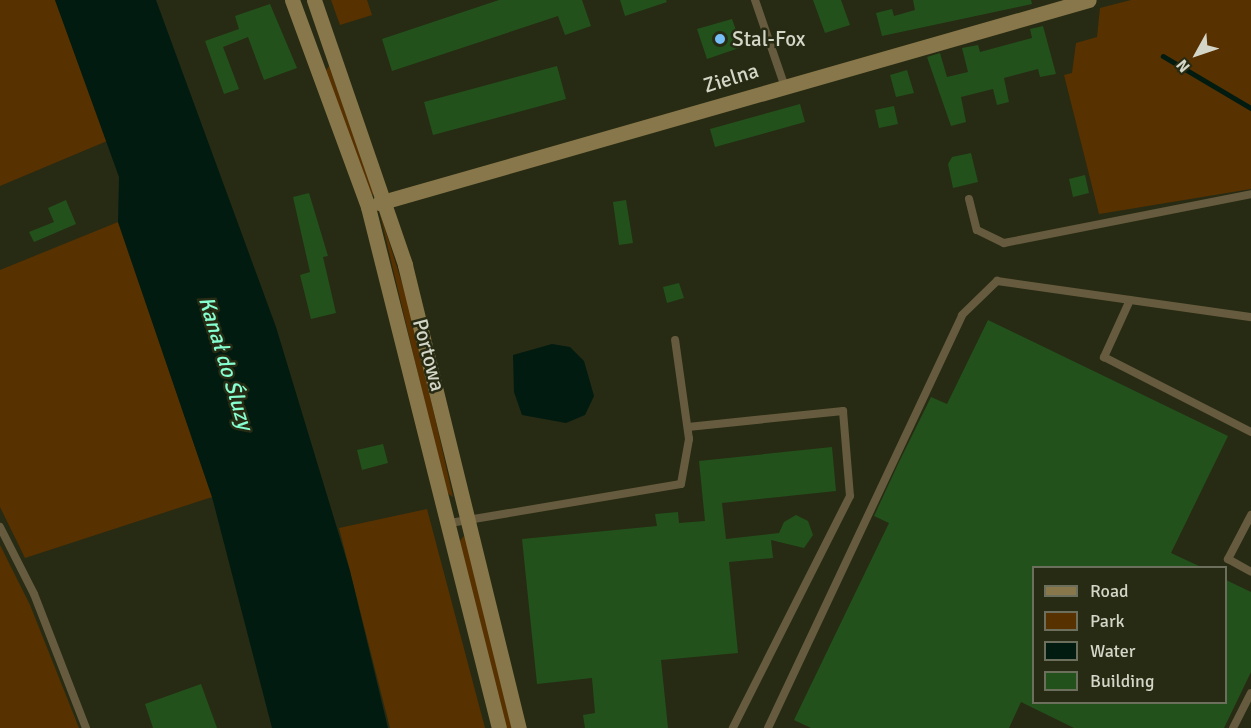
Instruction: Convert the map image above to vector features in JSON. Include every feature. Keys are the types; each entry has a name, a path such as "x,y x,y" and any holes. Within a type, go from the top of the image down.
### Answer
{"street":[{"name":"Portowa","path":"292,0 368,207 450,523 499,728"},
{"name":"Portowa","path":"314,0 386,201 519,728"},
{"name":"Zielna","path":"368,207 784,84 1089,0"},
{"path":"314,59 333,52"}],"lane":[{"path":"755,0 784,84"},
{"path":"969,199 976,230 1004,243 1251,194"},
{"path":"768,728 962,315 997,281 1251,317"},
{"path":"1130,300 1104,357 1251,432"},
{"path":"450,523 681,484 687,427 675,340"},
{"path":"687,427 843,411 850,496 733,728"},
{"path":"1251,516 1228,559 1251,572"},
{"path":"0,526 34,594 86,728"},
{"path":"1233,728 1251,693"}],"green space":[{"path":"0,0 55,0 107,141 0,186"},
{"path":"331,0 367,0 372,15 340,25"},
{"path":"1131,0 1251,0 1251,189 1099,214 1064,75 1072,73 1076,43 1097,37 1100,8"},
{"path":"329,66 374,194 372,195 325,72"},
{"path":"379,210 411,312 453,497 446,492"},
{"path":"118,222 212,497 25,558 0,507 0,270"},
{"path":"427,509 485,728 390,728 339,528"},
{"path":"464,536 513,728 505,728 459,542"},
{"path":"0,545 30,605 79,728 0,728"}],"water":[{"name":"Kanał do Śluzy","path":"55,0 156,0 276,327 350,571 388,728 272,728 212,497 118,222 119,177"},
{"path":"552,344 570,347 584,361 594,396 585,415 566,423 522,415 514,392 513,355"}],"building":[{"path":"499,0 582,0 591,26 565,35 558,16 392,71 382,39"},
{"path":"620,0 666,0 667,2 625,16"},
{"path":"813,0 841,0 850,25 825,33"},
{"path":"913,0 1031,0 1032,4 882,36 876,13 892,9 894,16 915,10"},
{"path":"270,4 297,68 264,80 248,37 223,47 239,89 224,94 205,41 239,29 235,16"},
{"name":"Stal-Fox","path":"732,19 742,47 707,59 697,29"},
{"path":"1043,26 1056,74 1040,77 1038,69 1004,78 1009,102 997,105 993,89 961,97 966,122 951,126 927,57 940,53 947,77 968,72 962,48 978,45 980,52 1032,38 1030,29"},
{"path":"557,66 566,99 433,135 424,102"},
{"path":"907,70 914,93 896,97 890,75"},
{"path":"800,104 805,122 715,147 710,129"},
{"path":"894,106 898,124 879,128 875,110"},
{"path":"971,153 978,182 953,188 948,164 952,157"},
{"path":"1085,175 1089,193 1073,197 1069,179"},
{"path":"309,193 328,256 323,257 336,313 311,319 300,275 310,272 293,197"},
{"path":"66,200 76,224 34,242 29,232 54,222 48,208"},
{"path":"626,200 633,243 619,245 613,202"},
{"path":"679,283 684,298 667,303 663,287"},
{"path":"988,320 1228,436 1171,553 1199,566 1032,566 1032,704 1227,704 1227,580 1251,592 1251,672 1224,728 1074,728 1021,702 1009,728 811,728 794,720 889,523 874,516 899,462 931,397 947,404"},
{"path":"383,444 388,463 362,470 357,450"},
{"path":"832,447 836,491 722,503 726,539 779,533 784,522 796,515 808,521 813,535 804,548 771,540 773,558 729,562 738,653 661,660 668,728 585,728 583,715 595,713 592,678 537,684 522,539 657,526 655,514 678,512 679,523 705,521 699,461"},
{"path":"201,684 217,728 153,728 145,704"}],"waterway":[{"path":"1163,56 1251,108"}],"place":[{"name":"Stal-Fox","path":"720,39"}]}
